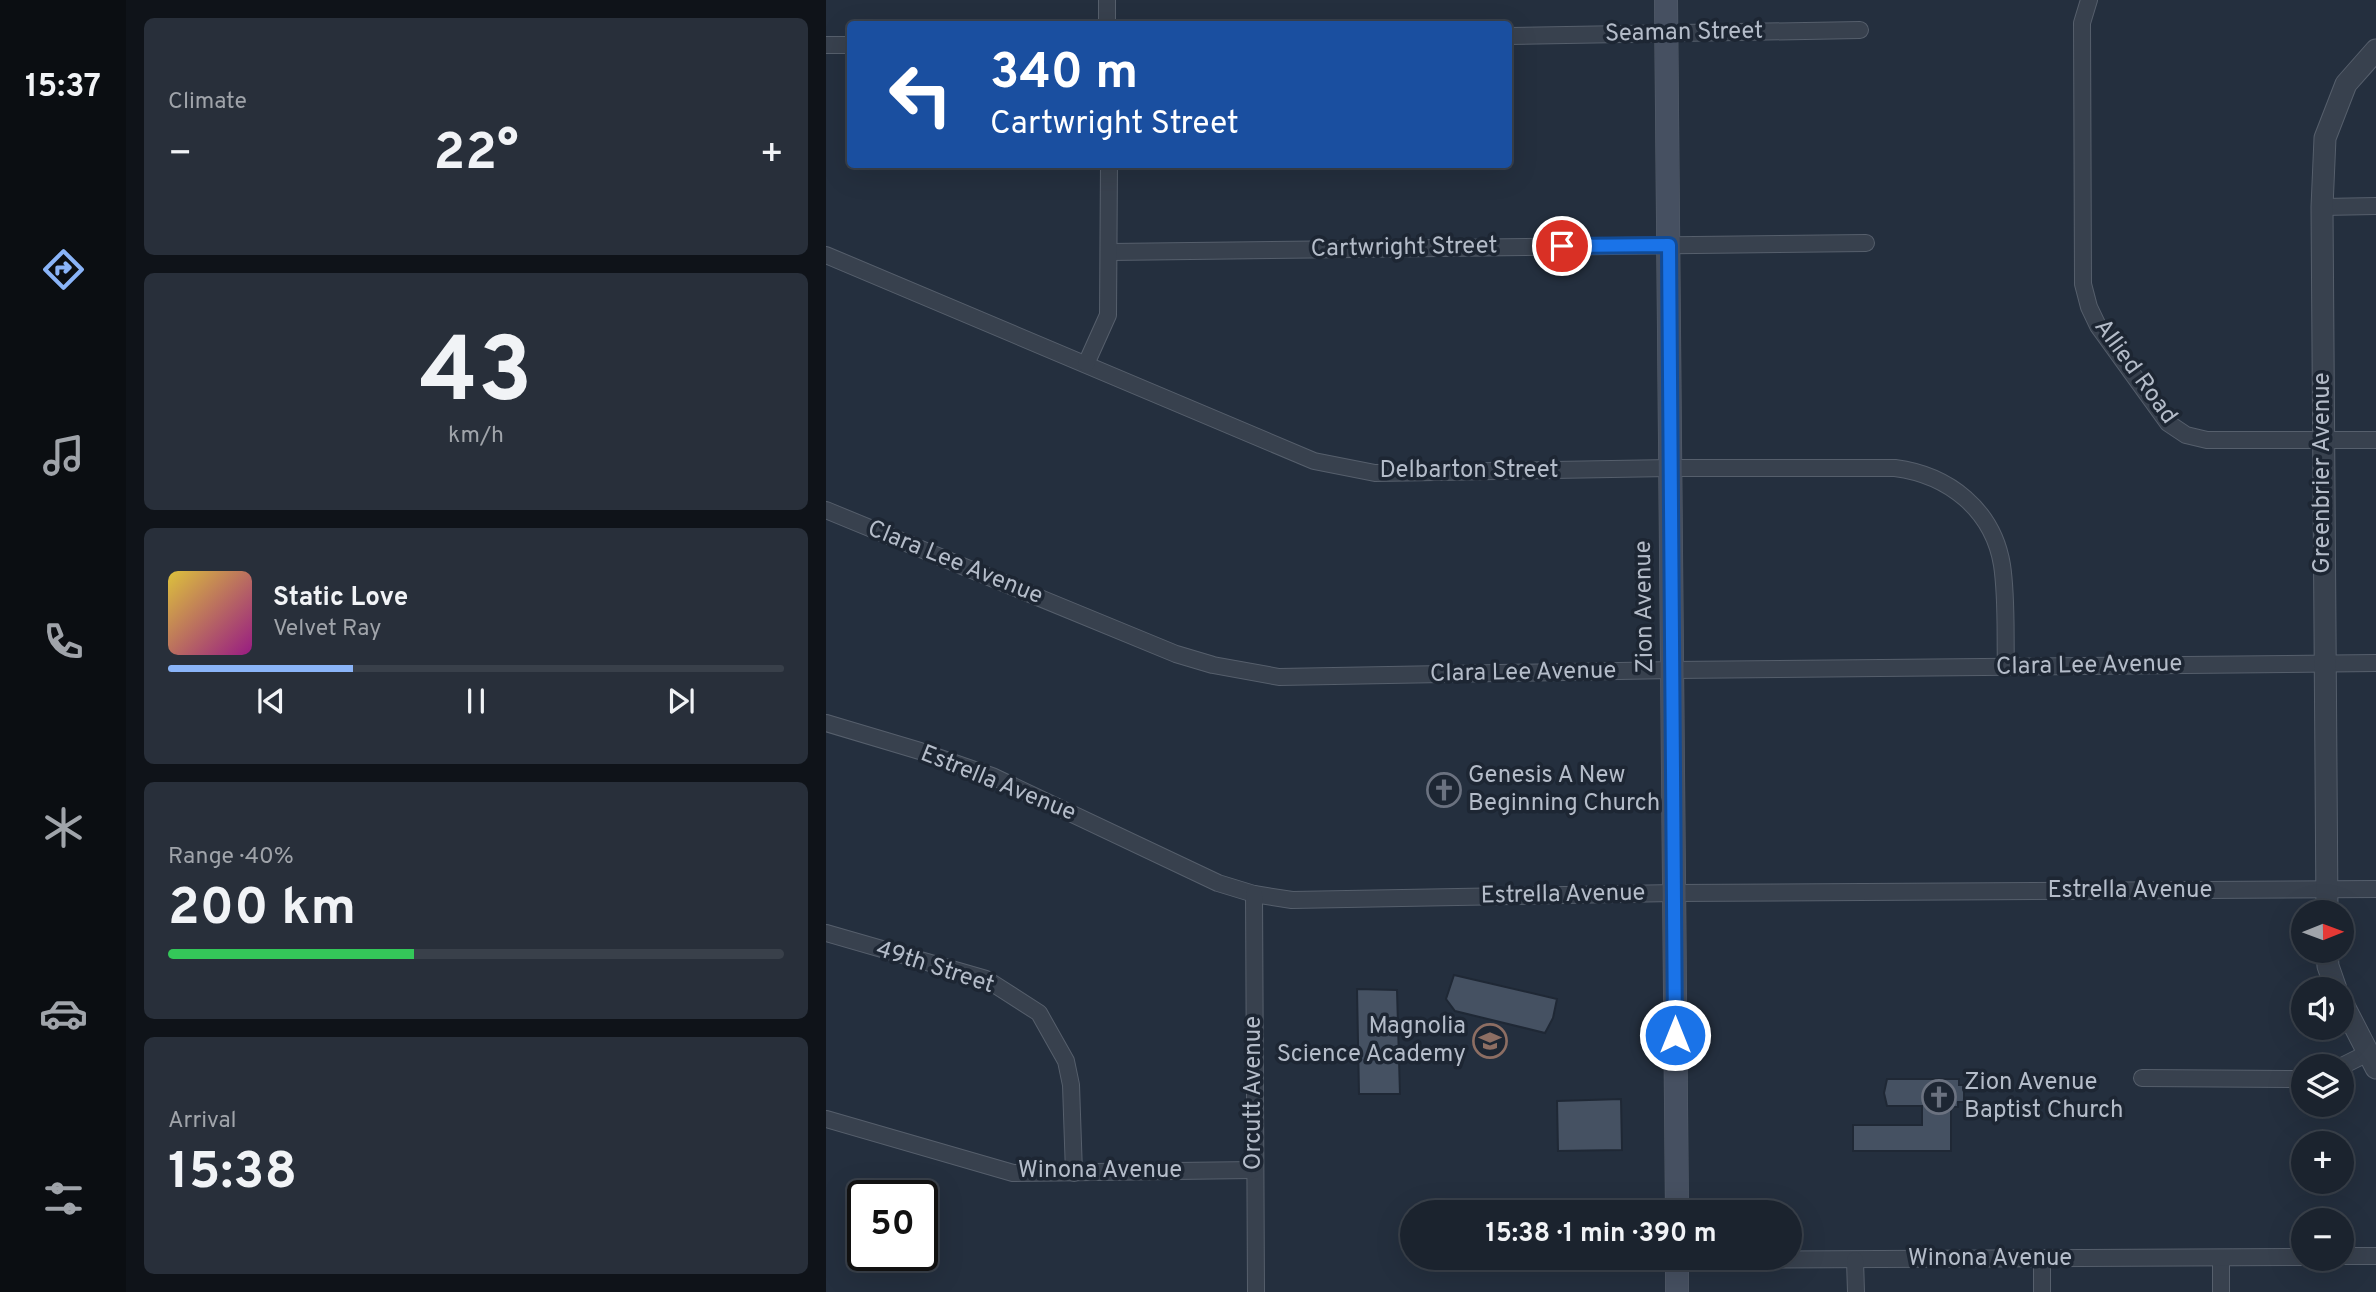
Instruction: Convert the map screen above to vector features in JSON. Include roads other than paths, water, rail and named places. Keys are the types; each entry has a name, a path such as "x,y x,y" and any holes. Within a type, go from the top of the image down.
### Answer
{"main road":[{"name":"Zion Avenue","path":"1666,0 1677,1200"},
{"path":"1677,1270 1677,1292"}],"street":[{"path":"1107,0 1107,21"},
{"name":"Allied Road","path":"2089,0 2082,23 2083,284 2093,317 2168,423 2186,436 2207,440 2376,440"},
{"name":"Seaman Street","path":"1512,36 1860,30"},
{"path":"826,45 847,45"},
{"name":"Greenbrier Avenue","path":"2326,900 2322,207 2325,138 2346,85 2376,50"},
{"path":"1086,364 1108,314 1109,168"},
{"path":"2322,207 2376,206"},
{"name":"Cartwright Street","path":"1110,252 1867,243"},
{"name":"Delbarton Street","path":"826,255 1314,461 1375,474 1670,468 1895,468 1926,474 1954,488 1981,515 1998,549 2004,578 2006,667"},
{"name":"Clara Lee Avenue","path":"826,510 1176,654 1213,665 1279,677 2376,663"},
{"name":"Estrella Avenue","path":"826,723 992,776 1218,883 1254,894 1292,900 1674,893 2376,889"},
{"name":"Orcutt Avenue","path":"1254,894 1256,1292"},
{"name":"49th Street","path":"826,933 986,979 1038,1013 1066,1061 1071,1086 1074,1173"},
{"path":"2354,1026 2372,1061 2354,1064"},
{"path":"2143,1078 2291,1079"},
{"name":"Winona Avenue","path":"826,1119 1013,1172 1254,1170"},
{"path":"2354,1256 2376,1256"},
{"name":"Winona Avenue","path":"1802,1260 2291,1257"},
{"path":"2221,1258 2221,1292"},
{"path":"2042,1259 2042,1292"},
{"path":"1855,1260 1856,1292"}],"place":[{"name":"Genesis A New Beginning Church","path":"1444,790"},
{"name":"Magnolia Science Academy","path":"1490,1041"},
{"name":"Zion Avenue Baptist Church","path":"1939,1097"}]}
